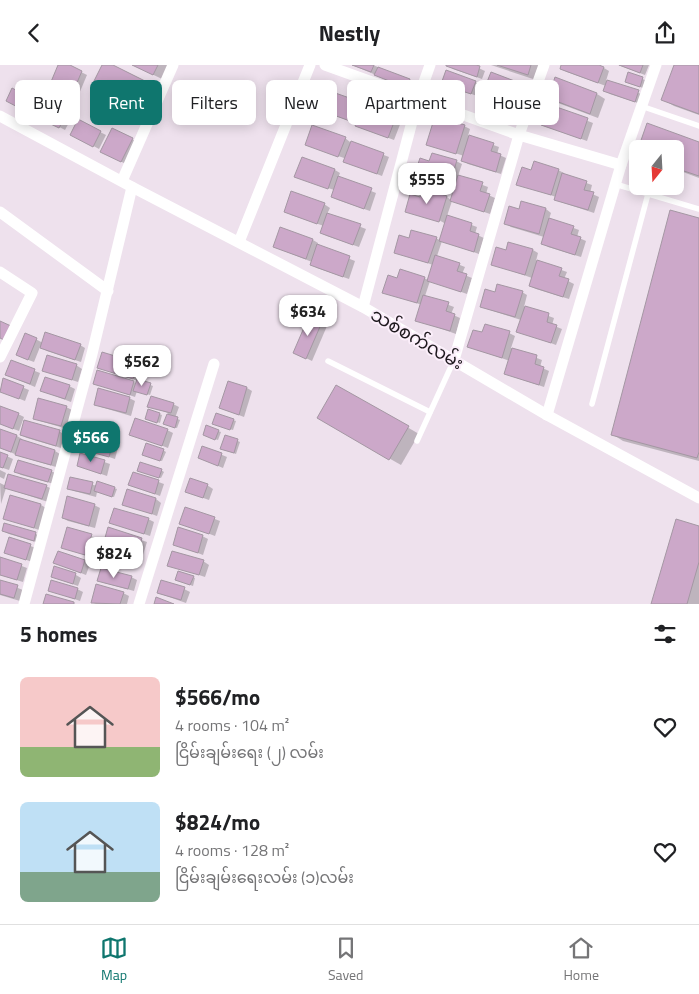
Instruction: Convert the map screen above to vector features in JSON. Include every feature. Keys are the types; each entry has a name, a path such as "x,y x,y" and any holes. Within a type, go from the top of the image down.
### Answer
{"street":[{"path":"24,604 108,291 127,184 173,65"},
{"path":"239,242 310,65"},
{"path":"325,65 366,80"},
{"path":"425,80 430,65"},
{"path":"454,360 519,135 544,65"},
{"path":"547,415 615,184 656,65"},
{"name":"သစ်စက်လမ်း","path":"0,116 363,307 547,415 699,498"},
{"path":"465,116 519,135 621,165"},
{"path":"363,307 411,125"},
{"path":"0,212 108,291"},
{"path":"0,272 32,293 0,357"},
{"path":"139,604 214,364"}],"lane":[{"path":"641,106 699,126"},
{"path":"615,184 629,189"},
{"path":"592,404 648,195 699,209"},
{"path":"417,441 454,360"},
{"path":"328,361 430,412"}],"building":[{"path":"58,65 70,65 82,71 78,80 52,80"},
{"path":"102,65 113,65 143,80 94,80"},
{"path":"132,65 158,65 153,75"},
{"path":"352,65 374,65 371,72"},
{"path":"446,65 476,65 480,66 477,77"},
{"path":"497,65 531,65 528,75"},
{"path":"561,65 599,65 604,67 598,83 560,69"},
{"path":"619,65 643,65 640,73"},
{"path":"674,65 699,65 699,114 661,100"},
{"path":"378,67 410,79 387,80 374,75"},
{"path":"446,70 475,81 475,84 471,94 465,92 465,80 442,80"},
{"path":"491,72 512,80 488,80"},
{"path":"628,72 643,77 640,87 625,82"},
{"path":"555,77 597,93 590,114 559,102 559,80 554,80"},
{"path":"607,80 639,90 635,102 603,91"},
{"path":"12,88 15,90 15,106 6,101"},
{"path":"337,94 347,97 347,120 337,116"},
{"path":"559,108 588,118 581,139 541,125 559,125"},
{"path":"80,120 101,131 93,147 70,135 75,125 80,125"},
{"path":"647,123 699,142 699,176 684,171 684,140 641,140"},
{"path":"312,125 346,137 338,157 305,145"},
{"path":"355,125 393,125 388,138"},
{"path":"432,125 465,125 456,154 426,145"},
{"path":"112,128 133,138 121,162 100,152"},
{"path":"469,135 494,143 491,151 501,154 496,172 461,161"},
{"path":"351,141 384,153 377,174 343,162"},
{"path":"432,153 457,160 449,187 414,176 420,158 429,161"},
{"path":"302,157 335,169 328,189 294,177"},
{"path":"534,161 559,169 551,195 516,185 522,167 531,170"},
{"path":"562,173 587,181 584,190 594,192 588,210 554,200"},
{"path":"458,175 483,182 480,191 490,194 484,212 450,201"},
{"path":"338,176 372,188 364,209 331,197"},
{"path":"422,188 447,196 439,222 405,212 410,194 420,197"},
{"path":"291,191 325,203 317,224 284,212"},
{"path":"521,201 546,208 539,234 504,224 509,206 519,209"},
{"path":"670,210 699,218 699,452 697,458 611,435"},
{"path":"327,213 361,224 353,245 320,233"},
{"path":"447,215 472,223 470,231 479,234 474,252 439,241"},
{"path":"549,218 574,226 571,234 581,237 575,255 541,244"},
{"path":"280,227 313,239 306,259 273,247"},
{"path":"411,230 437,237 428,263 394,253 399,235 409,238"},
{"path":"508,242 533,249 525,275 491,265 496,247 506,250"},
{"path":"317,244 350,256 343,277 310,265"},
{"path":"435,255 460,263 457,271 467,274 461,292 427,281"},
{"path":"537,260 562,268 559,276 569,279 563,297 529,286"},
{"path":"400,269 425,277 417,303 382,293 388,275 397,278"},
{"path":"497,284 523,291 515,317 480,307 485,289 495,292"},
{"path":"423,295 449,302 446,311 455,314 450,331 415,321"},
{"path":"525,306 549,313 547,322 557,325 551,343 516,332"},
{"path":"309,316 322,322 306,359 293,353"},
{"path":"0,321 11,326 4,340 0,338"},
{"path":"485,324 510,331 502,358 467,347 473,330 482,332"},
{"path":"45,332 81,344 75,360 40,348"},
{"path":"25,333 37,338 28,360 16,355"},
{"path":"512,348 537,355 535,364 544,367 539,385 504,374"},
{"path":"102,352 138,363 133,379 97,368"},
{"path":"47,355 77,364 72,380 42,371"},
{"path":"11,360 35,369 30,384 5,375"},
{"path":"97,370 134,381 130,395 93,384"},
{"path":"45,377 70,385 65,399 40,391"},
{"path":"3,378 24,386 19,399 0,392"},
{"path":"137,379 151,383 147,395 133,391"},
{"path":"228,381 247,387 239,415 219,408"},
{"path":"336,385 409,426 389,460 317,418"},
{"path":"98,388 130,397 126,413 94,405"},
{"path":"151,396 174,403 171,413 147,407"},
{"path":"38,398 67,406 61,426 33,419"},
{"path":"0,406 19,413 13,429 0,424"},
{"path":"148,409 160,413 157,423 145,419"},
{"path":"216,413 234,419 230,430 212,424"},
{"path":"167,414 178,417 175,428 163,424"},
{"path":"135,418 168,429 162,446 129,435"},
{"path":"24,420 60,430 56,446 20,435"},
{"path":"206,425 219,430 215,440 203,435"},
{"path":"87,427 115,436 109,457 80,449"},
{"path":"0,429 17,435 11,452 0,448"},
{"path":"225,435 238,439 234,453 220,449"},
{"path":"20,439 55,450 51,465 15,455"},
{"path":"146,443 164,449 160,461 142,455"},
{"path":"202,446 222,453 218,466 198,458"},
{"path":"0,452 8,455 3,468 0,467"},
{"path":"80,453 105,460 101,474 77,466"},
{"path":"18,460 52,470 48,482 14,472"},
{"path":"140,462 162,469 159,478 137,471"},
{"path":"133,472 159,480 155,494 128,485"},
{"path":"8,474 47,485 42,499 4,488"},
{"path":"70,477 93,482 90,494 67,489"},
{"path":"190,478 208,484 203,498 185,492"},
{"path":"97,481 115,487 112,497 94,491"},
{"path":"127,489 156,498 152,514 122,505"},
{"path":"10,495 41,504 34,528 3,519"},
{"path":"67,496 95,504 89,526 62,518"},
{"path":"185,507 215,517 209,534 179,524"},
{"path":"114,508 149,518 144,534 109,523"},
{"path":"676,519 699,526 699,562 687,604 651,604"},
{"path":"4,523 36,532 34,541 2,531"},
{"path":"67,527 92,534 85,555 61,548"},
{"path":"108,527 142,538 136,556 103,545"},
{"path":"178,527 203,535 198,553 173,545"},
{"path":"9,537 31,544 26,560 4,553"},
{"path":"58,551 85,560 81,573 53,563"},
{"path":"172,551 204,560 199,575 167,566"},
{"path":"0,557 22,564 17,580 0,575"},
{"path":"54,566 76,573 73,584 51,577"},
{"path":"101,568 132,576 128,589 97,581"},
{"path":"178,571 194,576 190,585 175,580"},
{"path":"0,580 18,585 14,598 0,594"},
{"path":"51,580 78,588 75,599 48,591"},
{"path":"161,580 185,587 181,600 157,593"},
{"path":"96,584 124,592 120,604 91,603"},
{"path":"46,594 74,602 74,604 43,604"},
{"path":"156,597 174,604 154,604"}]}
